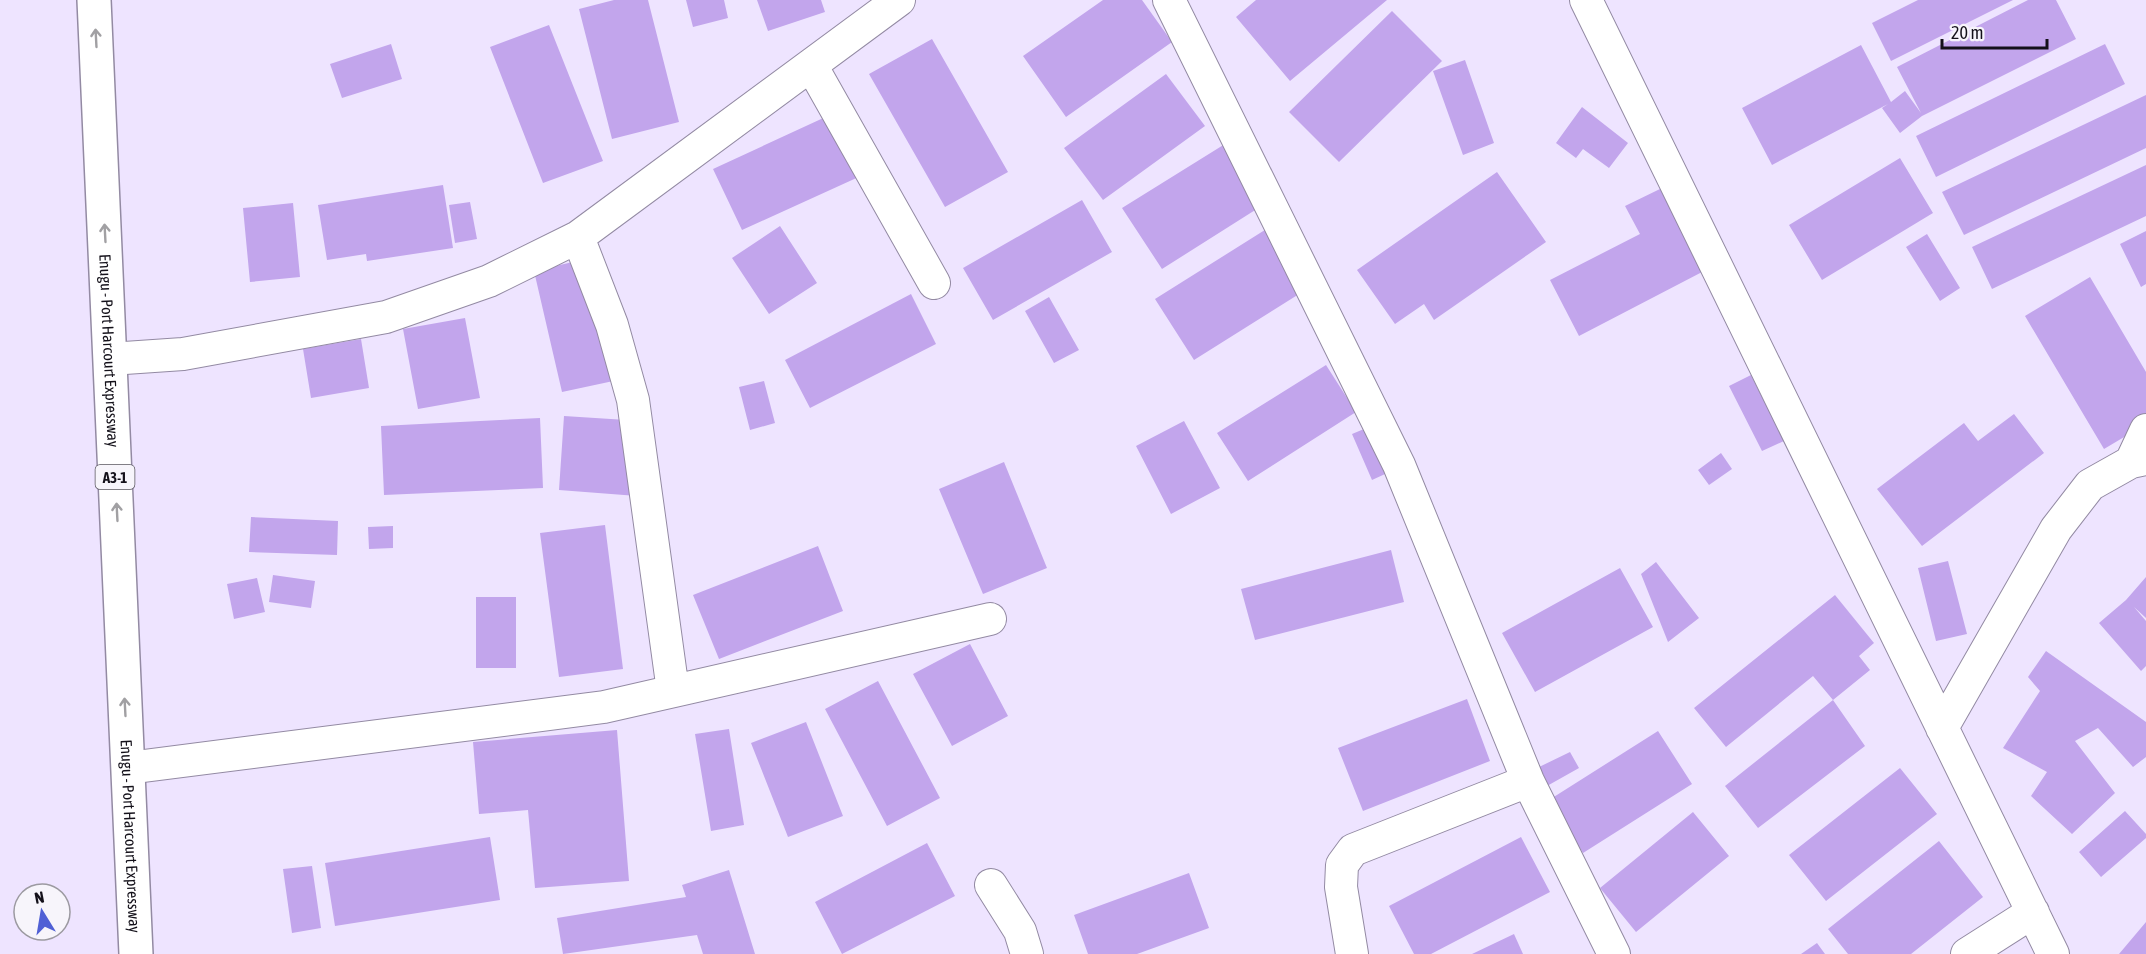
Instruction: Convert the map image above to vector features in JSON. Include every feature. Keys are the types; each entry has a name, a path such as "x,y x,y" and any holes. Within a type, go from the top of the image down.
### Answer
{"highway":[{"name":"Enugu - Port Harcourt Expressway","path":"94,0 136,954"}],"street":[{"path":"110,358 183,354 386,317 489,281 578,237 899,0"},
{"path":"1169,0 1399,465 1528,781 1614,954"},
{"path":"1586,0 2053,954"},
{"path":"811,65 934,283"},
{"path":"578,237 612,325 633,400 673,692"},
{"path":"1942,728 2056,529 2090,484 2138,461 2146,430"},
{"path":"128,768 604,706 990,619"},
{"path":"1352,954 1341,887 1342,865 1353,850 1528,781"},
{"path":"991,885 1020,931 1027,954"},
{"path":"1967,954 2032,912"}],"building":[{"path":"614,0 648,0 679,122 612,139 579,9"},
{"path":"686,0 724,0 728,18 693,27"},
{"path":"757,0 821,0 825,12 768,31"},
{"path":"1103,0 1142,0 1172,42 1066,117 1023,56"},
{"path":"1256,0 1387,0 1290,81 1236,17"},
{"path":"1918,0 2013,0 1891,61 1872,23"},
{"path":"2028,0 2056,0 2076,39 1922,116 1900,133 1882,108 1888,104 1772,165 1742,108 1861,45 1891,102 1905,91 1921,113 1897,67"},
{"path":"1392,11 1442,61 1339,162 1289,112"},
{"path":"549,25 603,161 543,183 490,47"},
{"path":"932,39 1008,172 945,207 869,74"},
{"path":"391,44 402,79 342,98 330,64"},
{"path":"2105,44 2125,84 1936,177 1916,136"},
{"path":"1465,60 1494,143 1463,155 1433,71"},
{"path":"1166,74 1205,126 1103,200 1064,148"},
{"path":"2146,95 2146,148 1964,235 1942,192"},
{"path":"1582,107 1628,143 1609,168 1583,149 1576,158 1556,143"},
{"path":"845,108 874,170 742,230 713,169"},
{"path":"1233,139 1271,200 1162,269 1122,208"},
{"path":"1900,158 1933,213 1822,280 1789,225"},
{"path":"2146,165 2146,216 1992,289 1972,247"},
{"path":"1497,172 1546,242 1434,320 1424,304 1395,324 1357,270"},
{"path":"443,185 453,248 367,261 366,254 327,260 318,205"},
{"path":"1662,188 1704,271 1579,336 1550,280 1640,234 1625,206"},
{"path":"1082,200 1112,252 993,320 963,268"},
{"path":"470,202 477,239 455,243 449,205"},
{"path":"293,203 300,277 250,282 243,208"},
{"path":"1276,223 1315,284 1194,360 1155,299"},
{"path":"780,226 817,283 769,314 732,258"},
{"path":"2146,231 2146,284 2141,287 2120,244"},
{"path":"1927,234 1960,288 1940,301 1906,247"},
{"path":"590,258 618,380 562,392 534,271"},
{"path":"2090,277 2146,372 2146,424 2104,449 2025,316"},
{"path":"911,294 936,344 810,408 785,360"},
{"path":"1049,297 1079,350 1054,363 1025,311"},
{"path":"465,318 480,398 418,409 403,329"},
{"path":"361,339 369,388 311,398 303,349"},
{"path":"1326,365 1356,412 1248,481 1217,433"},
{"path":"1751,375 1784,441 1762,451 1729,386"},
{"path":"764,381 775,423 750,430 739,387"},
{"path":"2014,414 2044,453 1922,546 1877,489 1964,423 1978,441"},
{"path":"564,416 642,421 637,496 559,490"},
{"path":"540,418 543,488 384,495 381,426"},
{"path":"1184,421 1220,488 1171,514 1136,446"},
{"path":"1376,424 1396,469 1372,480 1352,434"},
{"path":"1721,453 1732,469 1709,485 1698,470"},
{"path":"1004,462 1047,568 983,594 939,489"},
{"path":"251,517 338,521 337,555 249,552"},
{"path":"605,525 623,669 559,677 540,533"},
{"path":"393,526 393,548 369,549 368,527"},
{"path":"818,546 843,611 719,659 693,595"},
{"path":"1391,550 1404,602 1255,640 1241,589"},
{"path":"1948,561 1967,634 1936,641 1918,568"},
{"path":"1656,562 1699,618 1668,642 1641,574"},
{"path":"1620,568 1653,627 1535,692 1502,633"},
{"path":"273,575 315,581 311,608 269,602"},
{"path":"2146,577 2146,618 2134,607 2146,621 2146,666 2141,671 2099,623 2126,600"},
{"path":"257,578 265,612 234,619 227,584"},
{"path":"1835,595 1874,643 1859,656 1870,670 1833,700 1813,676 1726,747 1694,708"},
{"path":"476,597 516,597 516,668 476,668"},
{"path":"970,644 1008,716 952,746 913,674"},
{"path":"2046,651 2146,722 2146,757 2133,767 2098,728 2075,741 2115,793 2072,834 2031,796 2047,772 2003,748 2040,691 2028,677"},
{"path":"878,681 940,798 887,826 825,709"},
{"path":"1467,699 1490,761 1363,811 1338,748"},
{"path":"1833,700 1865,746 1758,828 1725,786"},
{"path":"806,722 843,816 788,837 751,743"},
{"path":"729,729 744,825 711,831 695,734"},
{"path":"617,730 629,881 535,888 528,810 479,814 473,742"},
{"path":"1658,731 1692,784 1583,853 1549,800"},
{"path":"1570,752 1579,768 1547,786 1537,768"},
{"path":"1900,768 1937,814 1826,901 1789,855"},
{"path":"2125,811 2146,834 2146,838 2101,877 2079,852"},
{"path":"1693,812 1729,856 1636,932 1600,888"},
{"path":"490,837 500,900 335,926 325,863"},
{"path":"1521,837 1550,892 1431,954 1414,954 1389,906"},
{"path":"1939,841 1983,897 1911,954 1848,954 1828,929"},
{"path":"927,843 955,896 842,954 815,902"},
{"path":"312,866 321,928 292,933 283,869"},
{"path":"729,870 755,954 703,954 697,935 563,954 557,918 686,897 682,885"},
{"path":"1189,873 1209,928 1137,954 1088,954 1074,915"},
{"path":"2146,922 2146,954 2119,954"},
{"path":"1514,934 1523,954 1472,954"},
{"path":"1817,943 1825,954 1801,954"}]}
